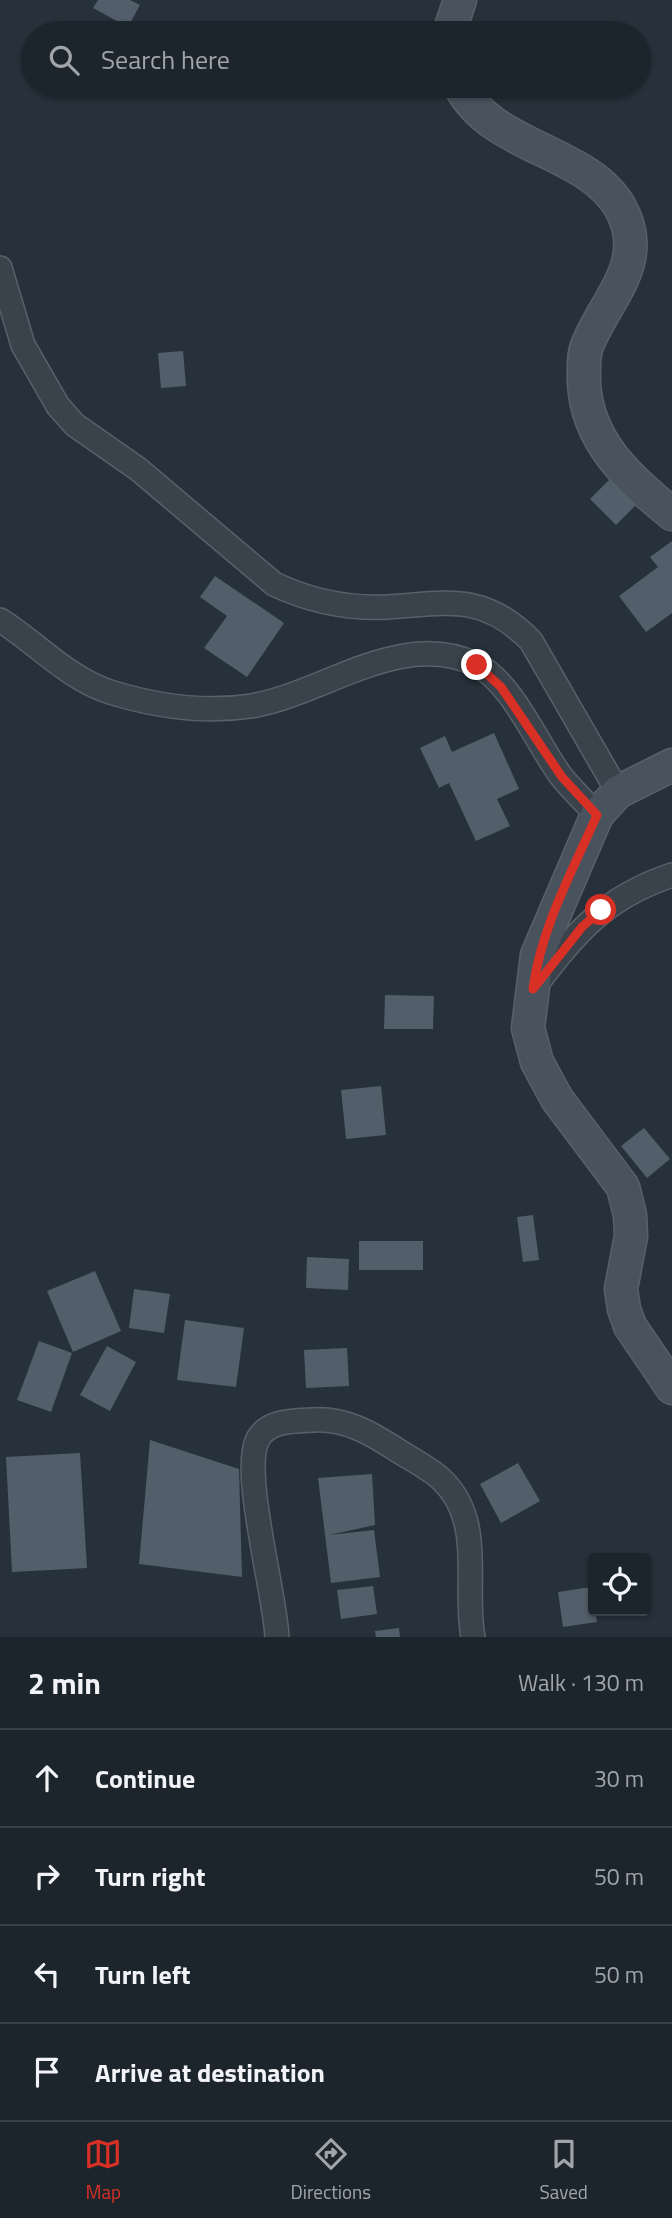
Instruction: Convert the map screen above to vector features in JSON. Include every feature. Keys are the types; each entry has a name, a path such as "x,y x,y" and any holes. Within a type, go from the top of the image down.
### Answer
{"street":[{"path":"453,21 460,0"},
{"path":"469,98 478,111 602,185 621,209 632,248 627,273 586,348 585,403 594,431 615,461 636,484 672,514"},
{"path":"0,268 23,345 58,406 75,425 138,469 274,584 301,597 365,606 467,603 491,610 514,624 531,641 607,804"},
{"path":"0,620 71,674 107,691 151,702 203,709 251,706 277,699 395,657 453,656 477,665 501,687 562,777 607,804"},
{"path":"672,765 607,804 547,928 537,955 528,1028 537,1062 557,1099 623,1187 631,1215 631,1236 621,1289 624,1310 629,1326 672,1388"},
{"path":"533,989 582,927 601,910 652,881 672,875"},
{"path":"277,1637 254,1487 253,1460 257,1440 271,1426 323,1419 363,1428 442,1480 457,1501 467,1524 472,1554 470,1620 473,1637"}],"building":[{"path":"98,0 130,0 140,5 131,21 117,21 93,8"},
{"path":"183,351 186,386 161,388 158,353"},
{"path":"613,476 639,502 616,525 590,499"},
{"path":"672,541 672,613 646,632 619,596 658,567 650,557"},
{"path":"215,576 284,623 247,677 204,648 227,616 200,597"},
{"path":"494,733 519,789 497,799 510,826 476,841 449,783 439,788 420,748 445,736 452,752"},
{"path":"385,995 434,996 433,1029 384,1029"},
{"path":"381,1086 386,1135 346,1139 341,1090"},
{"path":"644,1128 670,1159 647,1178 621,1146"},
{"path":"533,1215 539,1260 523,1262 517,1217"},
{"path":"359,1241 423,1241 423,1270 359,1270"},
{"path":"307,1257 349,1259 348,1290 306,1288"},
{"path":"95,1271 121,1331 73,1352 47,1291"},
{"path":"134,1289 170,1294 164,1333 129,1328"},
{"path":"185,1320 244,1328 236,1387 177,1380"},
{"path":"39,1341 72,1353 51,1412 17,1400"},
{"path":"107,1346 136,1362 110,1411 80,1395"},
{"path":"347,1348 349,1386 306,1388 304,1350"},
{"path":"150,1440 239,1469 242,1577 139,1564"},
{"path":"80,1453 87,1568 12,1572 6,1457"},
{"path":"518,1463 540,1501 501,1523 480,1484"},
{"path":"372,1474 375,1525 329,1535 374,1530 380,1577 331,1583 318,1478"},
{"path":"373,1586 377,1614 341,1619 337,1590"},
{"path":"588,1587 588,1616 596,1616 597,1622 563,1627 558,1592"},
{"path":"399,1628 400,1637 376,1637 375,1631"}],"route":[{"path":"477,665 501,687 562,777 597,815 537,955 533,989 582,927 601,910"}]}
